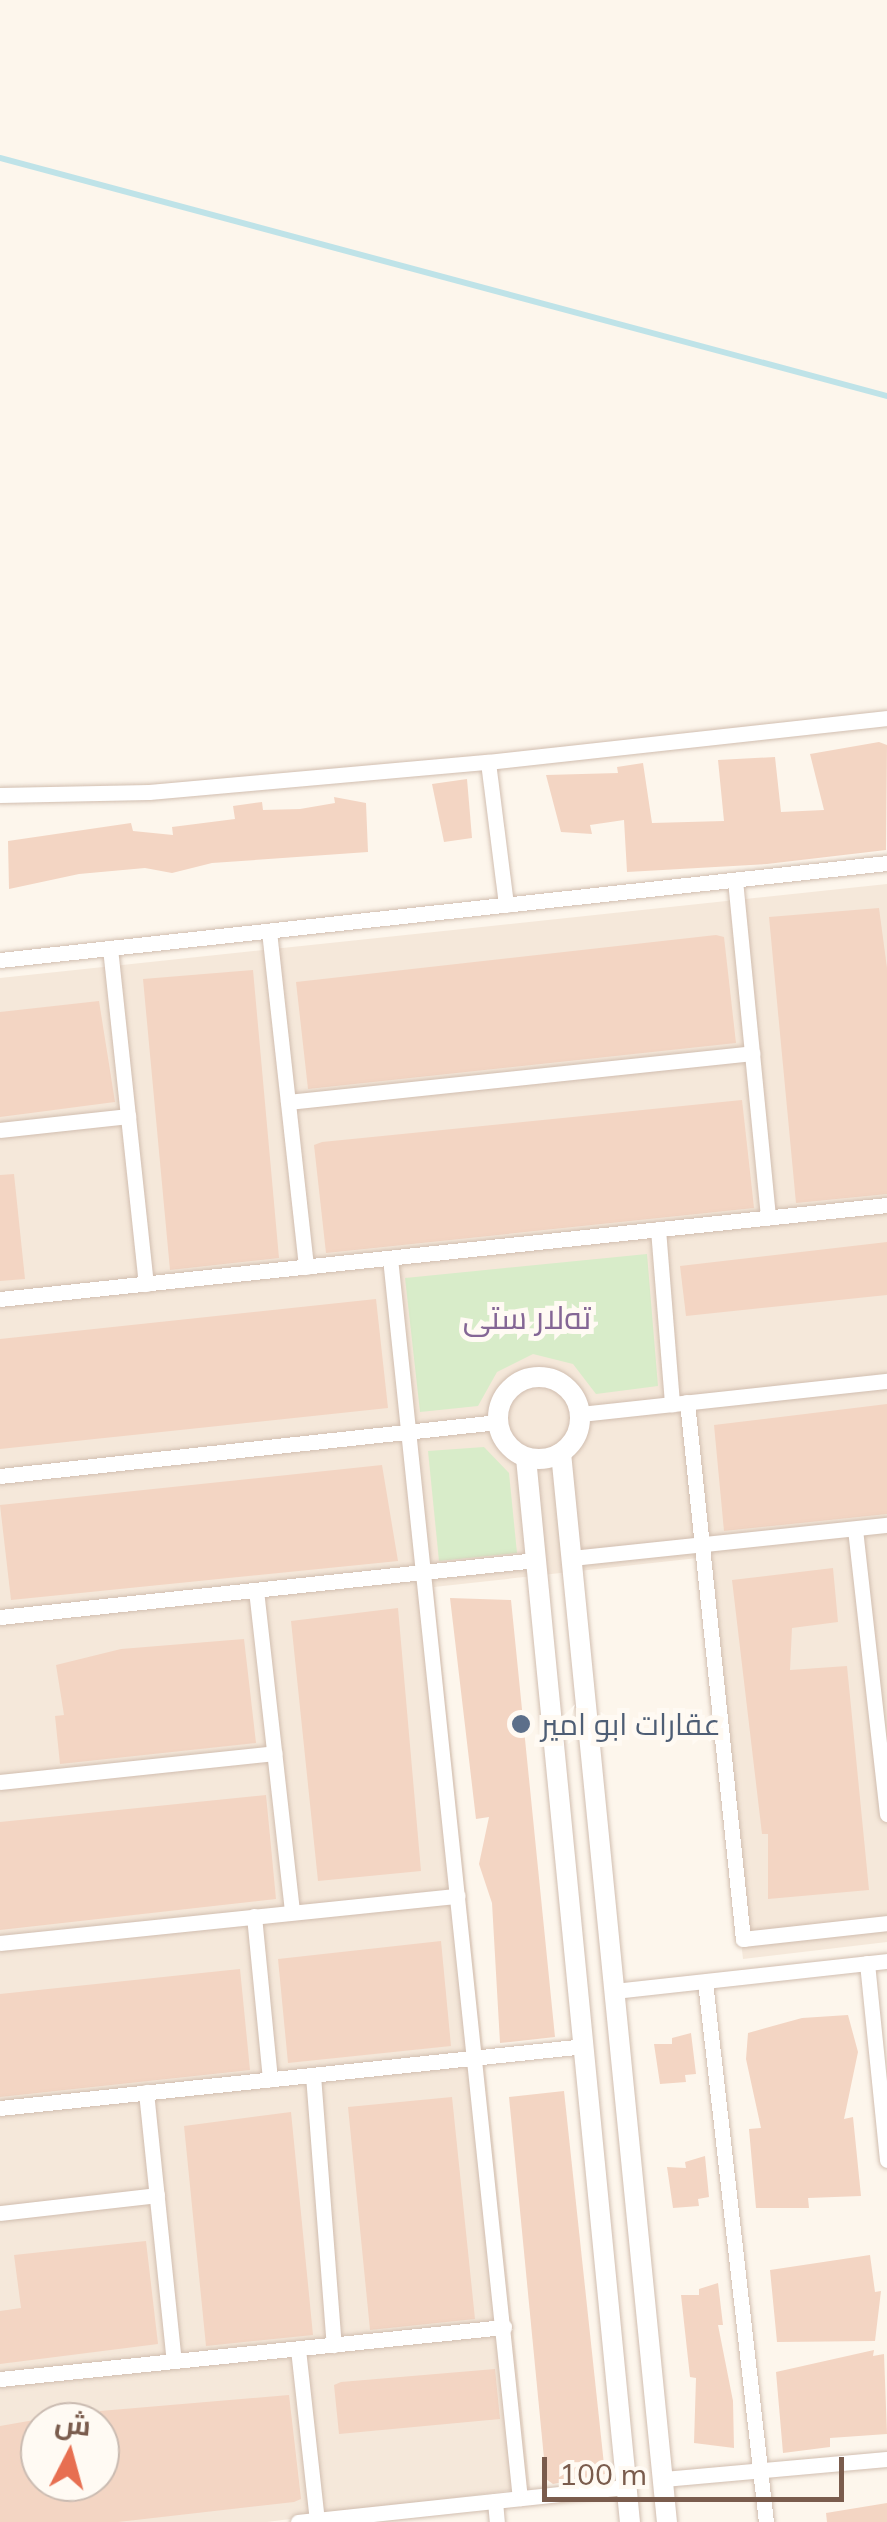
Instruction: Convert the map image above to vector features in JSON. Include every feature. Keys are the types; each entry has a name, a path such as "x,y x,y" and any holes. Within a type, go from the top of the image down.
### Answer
{"street":[{"path":"0,795 148,792 488,762 887,718"},
{"path":"488,762 506,905"},
{"path":"0,960 887,863"},
{"path":"735,880 768,1217"},
{"path":"269,931 306,1267"},
{"path":"110,948 146,1284"},
{"path":"288,1102 752,1054"},
{"path":"0,1130 128,1116"},
{"path":"0,1300 887,1204"},
{"path":"658,1229 701,1544 743,1939 887,1924"},
{"path":"390,1258 520,2498"},
{"path":"530,1378 569,1389 581,1414 574,1441 561,1453 526,1458 504,1442 498,1422 507,1391 530,1378"},
{"path":"581,1414 887,1380"},
{"path":"0,1476 498,1422"},
{"path":"561,1453 668,2522"},
{"path":"526,1458 630,2522"},
{"path":"572,1558 887,1525"},
{"path":"854,1529 884,1760 887,1814"},
{"path":"0,1617 536,1560"},
{"path":"256,1590 292,1912"},
{"path":"0,1782 274,1753"},
{"path":"0,1943 458,1896"},
{"path":"254,1916 270,2079"},
{"path":"615,1992 887,1961"},
{"path":"867,1964 887,2160"},
{"path":"705,1982 766,2522"},
{"path":"0,2108 584,2046"},
{"path":"312,2075 334,2345"},
{"path":"146,2092 174,2362"},
{"path":"0,2213 157,2196"},
{"path":"606,2265 642,2263"},
{"path":"0,2379 504,2328"},
{"path":"298,2348 317,2520"},
{"path":"663,2479 887,2459"},
{"path":"298,2522 627,2487"},
{"path":"495,2501 498,2522"}],"shaded area":[{"path":"887,884 887,1942 743,1959 698,1558 434,1587 530,2488 267,2522 0,2522 0,978"}],"green space":[{"path":"647,1254 658,1386 596,1394 573,1364 533,1354 497,1372 478,1406 420,1412 405,1278"},
{"path":"484,1447 509,1473 517,1553 439,1561 428,1451"}],"building":[{"path":"879,742 887,745 886,850 767,864 627,872 624,820 590,825 592,834 561,832 546,775 618,773 617,767 643,763 652,823 724,821 718,760 775,757 781,812 824,810 810,754"},
{"path":"467,779 472,838 444,842 432,784"},
{"path":"334,797 366,803 368,852 212,863 172,873 145,868 79,874 9,889 8,841 131,823 133,831 173,835 172,827 235,819 233,806 262,802 263,810 300,809 335,803"},
{"path":"879,908 887,968 887,1194 796,1203 769,917"},
{"path":"724,937 736,1043 308,1089 296,982"},
{"path":"253,970 279,1258 170,1270 143,979"},
{"path":"99,1001 115,1102 0,1117 0,1012"},
{"path":"742,1100 754,1208 326,1253 314,1145 322,1142"},
{"path":"14,1174 25,1279 0,1281 0,1175"},
{"path":"887,1242 887,1295 686,1316 680,1266"},
{"path":"376,1299 388,1408 0,1449 0,1339"},
{"path":"887,1404 887,1514 724,1531 714,1425"},
{"path":"382,1465 398,1561 11,1600 0,1505"},
{"path":"833,1568 838,1622 792,1628 790,1670 847,1666 869,1890 768,1899 768,1834 762,1834 732,1580"},
{"path":"450,1598 511,1600 555,2037 500,2043 492,1903 479,1864 489,1817 476,1819"},
{"path":"398,1608 421,1871 318,1881 291,1621"},
{"path":"244,1639 256,1743 60,1764 55,1716 64,1715 56,1665 121,1649"},
{"path":"266,1795 276,1899 0,1930 0,1822"},
{"path":"441,1941 451,2046 288,2063 278,1959"},
{"path":"240,1969 250,2070 0,2097 0,1994"},
{"path":"848,2015 858,2052 844,2119 853,2117 861,2196 808,2198 809,2208 756,2208 749,2129 761,2128 746,2059 748,2033 802,2018"},
{"path":"691,2033 696,2074 685,2075 686,2082 660,2084 654,2044 672,2044 672,2038"},
{"path":"564,2091 605,2474 553,2484 546,2479 509,2097"},
{"path":"452,2097 475,2319 370,2330 348,2107"},
{"path":"291,2112 313,2335 206,2346 184,2126"},
{"path":"705,2156 709,2197 698,2199 699,2206 673,2208 667,2167 686,2168 685,2162"},
{"path":"146,2241 158,2344 0,2364 0,2311 21,2308 14,2255"},
{"path":"870,2255 875,2292 881,2291 875,2341 777,2342 770,2270"},
{"path":"718,2283 723,2325 718,2325 733,2401 734,2448 694,2443 696,2378 690,2377 681,2295 699,2295 699,2289"},
{"path":"874,2350 873,2356 884,2354 887,2434 830,2438 830,2447 783,2453 776,2372"},
{"path":"495,2369 500,2419 339,2434 334,2385 341,2382"},
{"path":"289,2395 301,2499 118,2522 0,2522 0,2426 20,2422 20,2502 120,2502 120,2409"},
{"path":"887,2503 887,2522 827,2522 826,2513"}],"waterway":[{"path":"0,158 887,396"}],"place":[{"name":"عقارات ابو امير","path":"521,1724"}],"district":[{"name":"ته‌لار ستی","path":"527,1317"}]}
